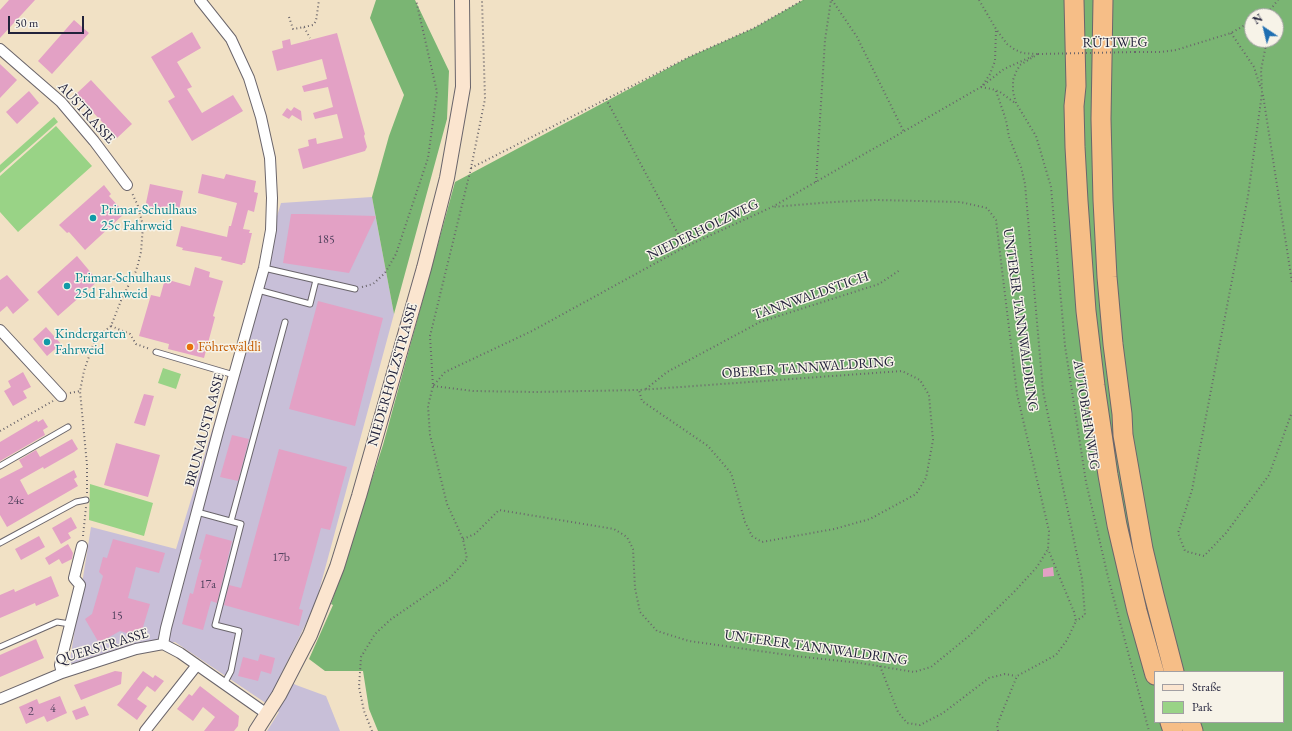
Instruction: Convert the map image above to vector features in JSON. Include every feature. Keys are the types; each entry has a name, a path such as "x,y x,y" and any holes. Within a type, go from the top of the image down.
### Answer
{"highway":[{"path":"1066,0 1068,87 1074,106"},
{"path":"1074,0 1076,86 1074,106 1075,147 1081,256 1086,311 1100,425 1108,475 1137,611 1154,672"},
{"path":"1094,0 1093,119 1100,279 1114,415 1123,435"},
{"path":"1103,0 1101,119 1103,200 1107,277 1113,344 1122,414 1123,435 1134,504 1154,595 1174,671"}],"main road":[{"name":"NIEDERHOLZSTRASSE","path":"256,731 268,714 290,675 310,635 336,567 361,489 424,268 447,178 463,87 462,0"}],"street":[{"name":"BRUNAUSTRASSE","path":"163,644 197,512 264,268 270,230 272,198 270,158 261,117 249,78 231,40 200,0"},
{"name":"AUSTRASSE","path":"0,49 61,102 94,141 127,185"},
{"path":"0,330 61,396"},
{"path":"62,673 60,665 80,585 74,578 82,546"},
{"name":"QUERSTRASSE","path":"0,699 62,673 136,649 163,644 180,653 268,714"},
{"path":"145,731 198,666"}],"lane":[{"path":"264,268 355,289"},
{"path":"258,290 310,304 316,280"},
{"path":"232,521 285,322"},
{"path":"156,352 234,375"},
{"path":"0,466 68,427"},
{"path":"0,543 76,502 86,500"},
{"path":"197,512 241,524 215,625 239,631 231,670 224,684"},
{"path":"0,647 57,622 70,624"}],"path":[{"path":"289,17 293,29 313,25 316,21 319,0"},
{"path":"355,289 373,284 385,273 396,254 428,158 437,92 416,0"},
{"path":"372,731 364,711 359,687 361,658 375,634 390,620 448,580 467,559 463,539 447,504 430,435 428,406 433,386 430,336 471,168 485,99 482,0"},
{"path":"471,168 689,57 754,28 803,0"},
{"path":"832,0 857,37 904,132"},
{"path":"816,182 825,40 832,0"},
{"path":"979,0 996,29 1007,44 1022,53 1038,54"},
{"path":"1272,8 1278,0"},
{"name":"RÜTIWEG","path":"981,87 1008,67 1038,54 1161,52 1176,50 1231,33 1244,26"},
{"path":"304,27 310,38"},
{"path":"981,87 990,74 995,61 996,29"},
{"path":"1231,33 1254,67 1262,92 1248,196 1192,490 1178,533 1185,550 1204,556 1231,527 1269,475 1292,412"},
{"path":"1265,48 1261,70 1262,92 1292,282"},
{"name":"AUTOBAHNWEG","path":"1038,54 1020,65 1013,80 1013,92 1016,103 1036,136 1051,187 1065,346 1086,482 1108,577 1149,731"},
{"name":"NIEDERHOLZWEG","path":"433,386 445,372 532,331 685,247 772,206 981,87"},
{"name":"AUTOBAHNWEG","path":"981,87 996,91 1016,103"},
{"path":"880,666 898,712 907,723 920,725 943,713 989,678 1005,674 1017,676 1056,655 1068,640 1076,621 1085,615 1082,579 1043,391 1025,184 1021,167 1009,137 1006,120 996,91"},
{"path":"606,99 685,247"},
{"path":"82,546 87,465 80,391 84,371 95,339 111,326 122,298 136,271 141,252 143,226 138,206 127,185"},
{"name":"UNTERER TANNWALDRING","path":"463,539 475,534 499,510 563,519 614,529 627,537 633,550 635,588 640,612 657,630 689,641 795,656 860,663 914,672 931,667 969,636 1014,592 1037,567 1048,549 1049,531 1017,394 996,220 987,208 960,202 877,200 772,206"},
{"name":"TANNWALDSTICH","path":"645,389 667,372 760,322 879,284 900,270"},
{"path":"111,326 130,334 136,344 156,352"},
{"name":"OBERER TANNWALDRING","path":"433,386 480,391 536,392 639,390 902,371 920,380 930,395 933,440 926,478 916,494 870,519 834,529 762,542 752,536 745,522 731,473 708,446 642,402 639,390"},
{"path":"0,431 61,396"},
{"path":"1048,549 1074,612 1076,621"},
{"path":"998,731 997,726 1017,676"}],"shaded area":[{"path":"372,197 394,314 316,602 280,676 296,685 326,696 340,731 267,731 279,712 175,642 69,666 91,527 176,549 281,203"}],"green space":[{"path":"376,0 415,0 449,71 447,119 394,314 372,197 389,136 404,95 370,18"},
{"path":"803,0 1292,0 1292,731 378,731 369,709 363,671 325,671 309,659 333,605 331,604 383,445 455,182 689,57 754,28"},
{"path":"54,117 58,122 0,173 0,165"},
{"path":"56,126 92,166 18,232 0,212 0,176"},
{"path":"163,368 181,374 176,389 158,383"},
{"path":"90,484 153,503 144,536 89,520"}],"building":[{"path":"9,0 35,0 0,38 0,10"},
{"path":"74,20 89,33 52,74 38,61"},
{"path":"192,32 201,48 177,62 192,87 187,89 202,113 233,95 243,111 192,141 168,101 175,97 151,57"},
{"path":"337,33 365,134 364,136 367,147 365,151 303,169 298,149 309,146 308,140 316,138 317,144 343,138 337,114 315,119 313,113 333,107 328,87 304,92 302,86 327,79 322,59 277,71 272,51 283,48 282,41 290,39 291,45"},
{"path":"0,64 17,80 0,98"},
{"path":"91,80 132,124 117,138 76,94"},
{"path":"29,91 39,103 17,124 6,112"},
{"path":"294,107 301,111 302,121 292,115 289,119 282,115 287,108 291,111"},
{"path":"202,174 224,179 226,174 256,181 254,192 258,193 254,212 248,210 243,229 250,230 249,233 252,233 245,263 242,265 221,260 222,257 182,250 183,248 176,246 181,226 227,237 229,226 231,226 237,203 198,193"},
{"path":"150,184 183,191 179,210 177,212 148,206 146,203"},
{"name":"Primar-Schulhaus 25c Fahrweid","path":"104,185 111,194 109,196 125,213 85,250 69,232 67,233 59,225"},
{"path":"291,214 376,216 349,273 283,263"},
{"name":"Primar-Schulhaus 25d Fahrweid","path":"77,256 98,281 58,316 37,292"},
{"path":"195,267 210,272 209,277 223,281 213,316 215,317 204,358 168,349 169,344 139,336 151,295 160,297 165,279 190,286"},
{"path":"7,275 29,300 13,314 7,306 0,312 0,280"},
{"path":"318,301 383,318 355,426 289,409"},
{"name":"Kindergarten Fahrweid","path":"46,327 61,344 47,356 33,339"},
{"path":"23,372 31,387 23,391 27,398 13,406 4,391 11,387 8,381"},
{"path":"144,394 154,396 145,426 134,423"},
{"path":"43,419 48,427 43,430 45,435 0,461 0,442 37,420 38,422"},
{"path":"232,435 249,439 238,481 220,477"},
{"path":"72,439 78,449 44,469 43,467 20,480 28,495 74,470 77,477 74,479 78,486 7,527 0,515 0,479 23,467 19,460 36,450 40,457"},
{"path":"116,443 160,455 148,497 104,485"},
{"path":"279,449 347,467 330,530 321,528 299,609 303,610 299,626 224,605 229,585 241,588"},
{"path":"71,517 77,528 68,533 71,538 61,544 52,528"},
{"path":"206,534 232,541 217,603 211,601 203,630 182,624 190,593 193,594 202,560 199,559"},
{"path":"39,536 45,547 21,560 15,549"},
{"path":"113,539 165,553 159,573 136,567 128,598 150,604 140,637 120,631 99,643 85,619 92,614 103,576 99,572 103,557 107,558"},
{"path":"68,544 73,553 72,559 62,564 59,559 49,565 45,558"},
{"path":"1053,567 1054,576 1043,577 1043,569"},
{"path":"51,576 59,596 36,606 35,603 0,618 0,595 14,589 15,592"},
{"path":"36,639 44,658 0,677 0,655"},
{"path":"260,654 275,658 271,674 261,671 258,681 238,676 243,657 258,661"},
{"path":"115,671 122,672 121,684 81,700 74,685"},
{"path":"143,671 153,678 155,675 164,681 155,692 147,686 137,699 147,706 137,720 117,705"},
{"path":"200,686 239,716 238,726 234,731 204,731 215,717 203,707 193,721 177,709 189,694 192,696"},
{"path":"60,696 67,713 47,722 44,716 26,724 19,707 37,699 39,704"},
{"path":"85,706 89,715 76,720 72,711"}],"place":[{"name":"Primar-Schulhaus 25c Fahrweid","path":"93,218"},
{"name":"Primar-Schulhaus 25d Fahrweid","path":"67,286"},
{"name":"Kindergarten Fahrweid","path":"47,342"},
{"name":"Föhrewäldli","path":"190,347"}]}
